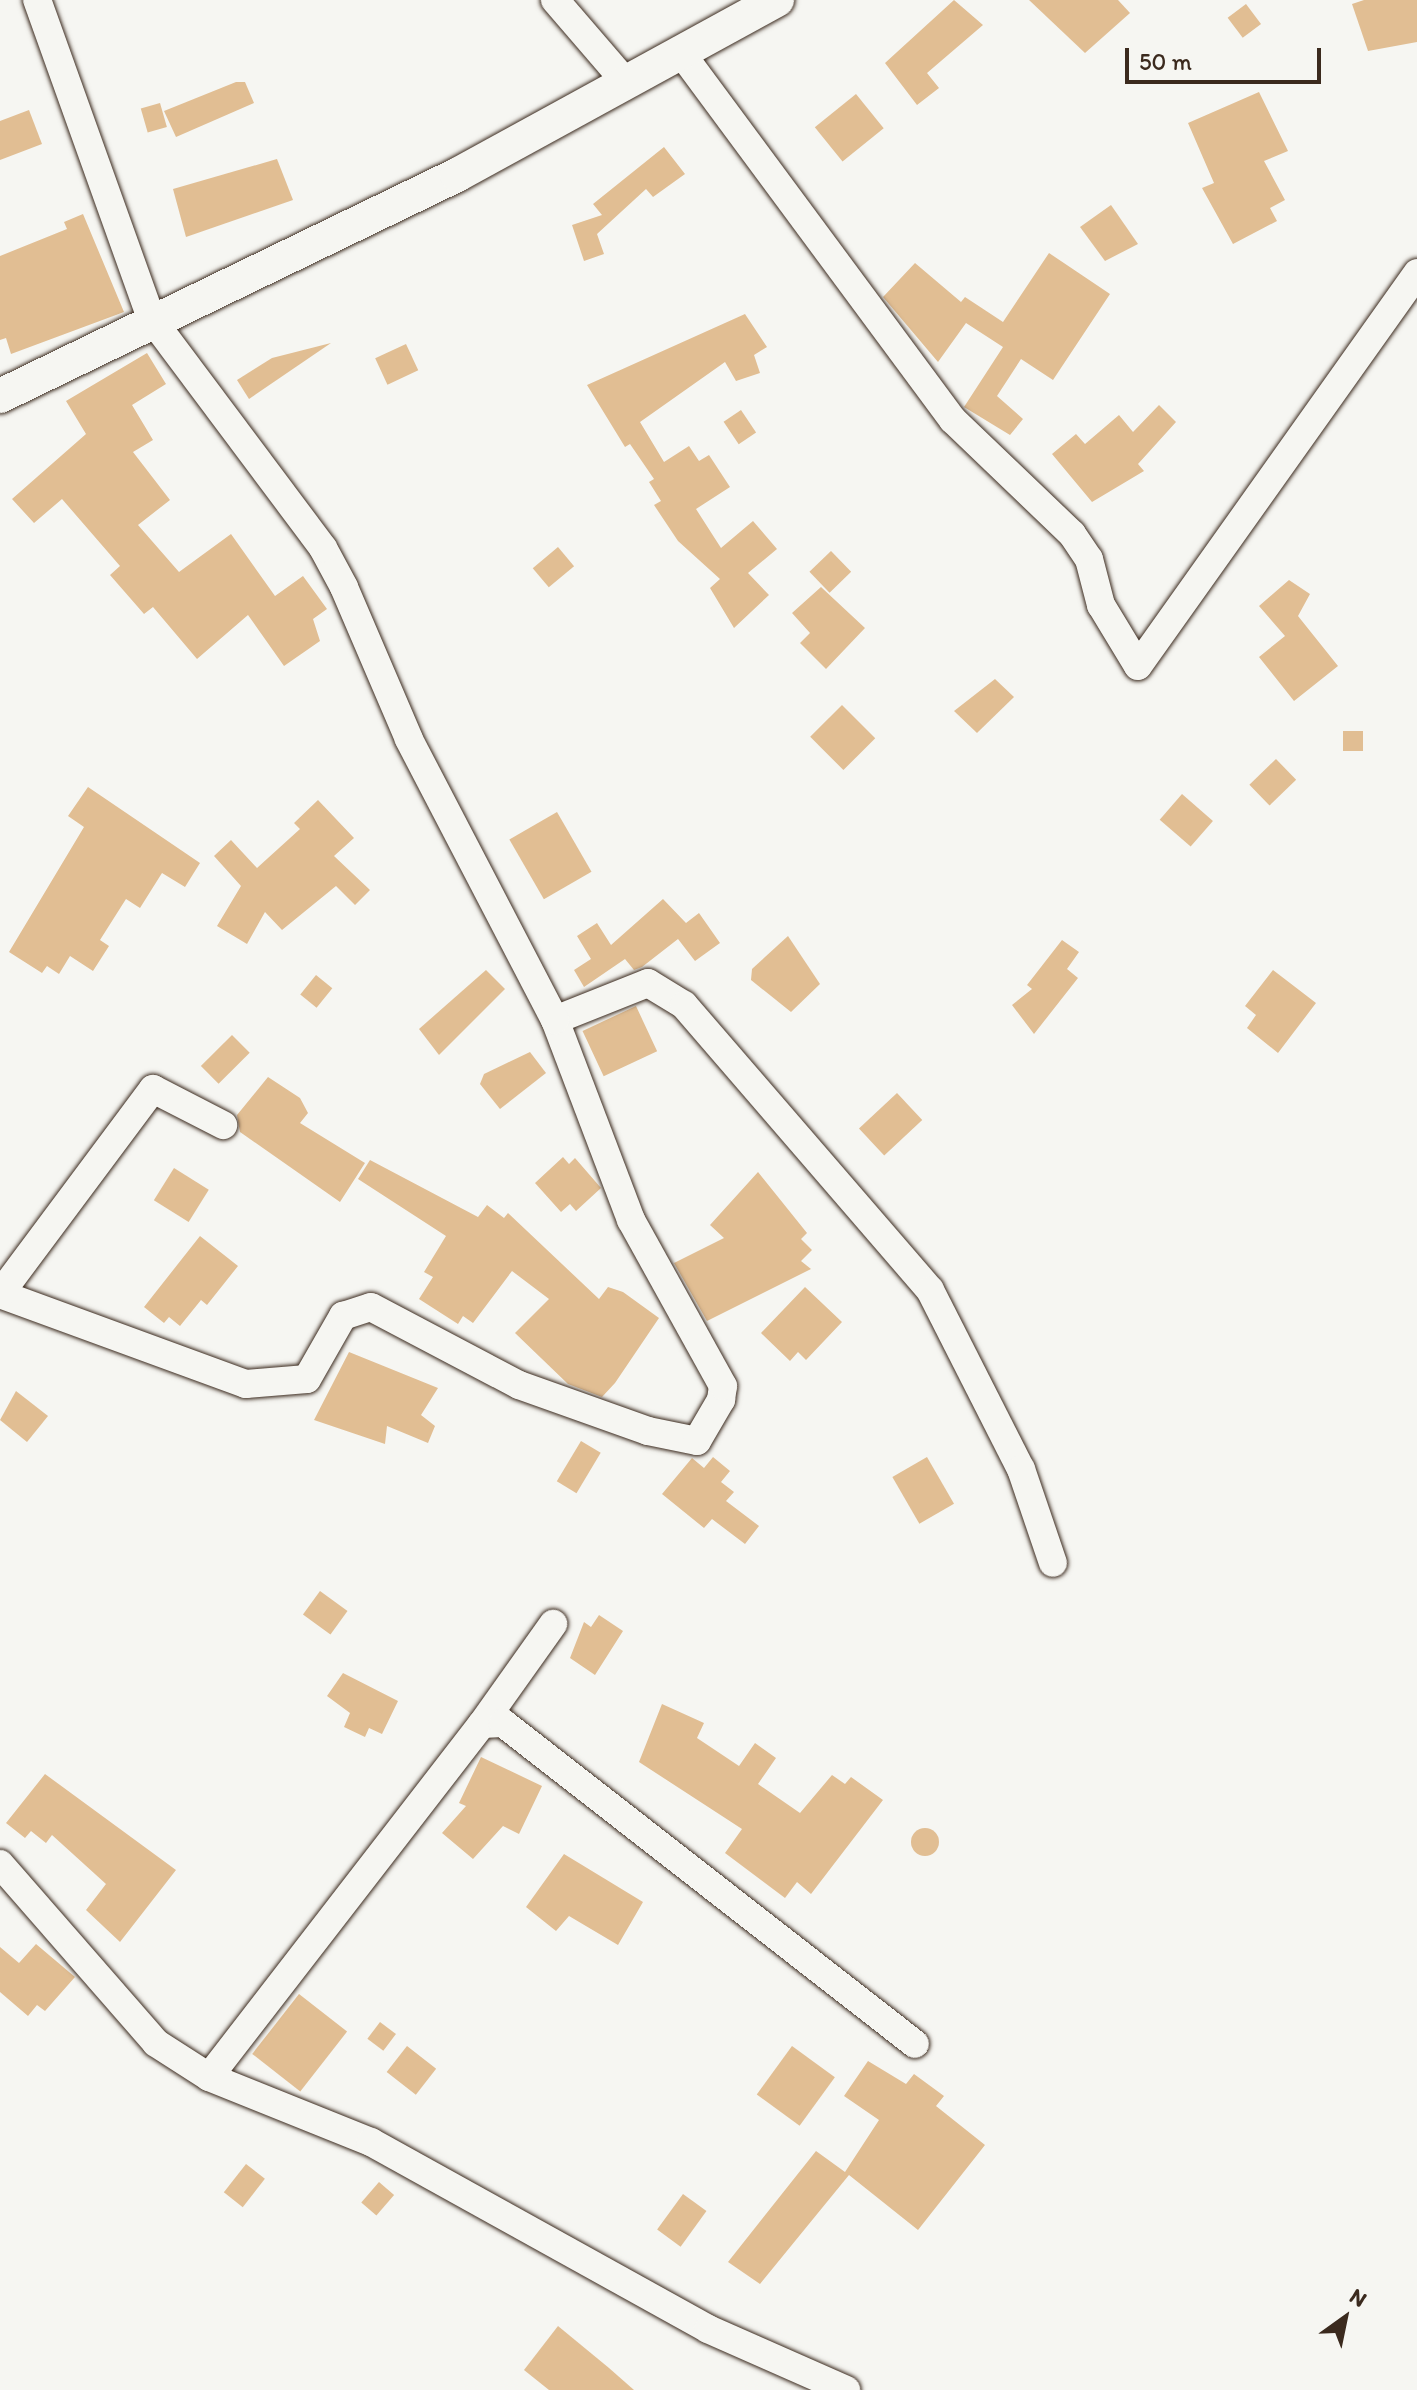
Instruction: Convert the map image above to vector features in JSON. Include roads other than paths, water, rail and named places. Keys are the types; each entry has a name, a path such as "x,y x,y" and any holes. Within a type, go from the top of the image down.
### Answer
{"street":[{"path":"37,0 151,318 323,548 409,739 555,1020 631,1220 723,1386 697,1441 519,1385 371,1307 343,1316 307,1379 246,1384 0,1294 153,1089 223,1125"},
{"path":"555,0 623,79"},
{"path":"0,396 151,318 457,175 623,79 682,54 777,0"},
{"path":"682,54 953,420 1072,534 1089,559 1101,605 1138,666 1417,273"},
{"path":"555,1020 648,983 684,1005 930,1290 1021,1469 1053,1563"},
{"path":"209,2077 482,1724 553,1624"},
{"path":"482,1724 503,1723 524,1734 915,2044"},
{"path":"0,1864 156,2043 209,2077 371,2142 708,2329 846,2390"}]}
